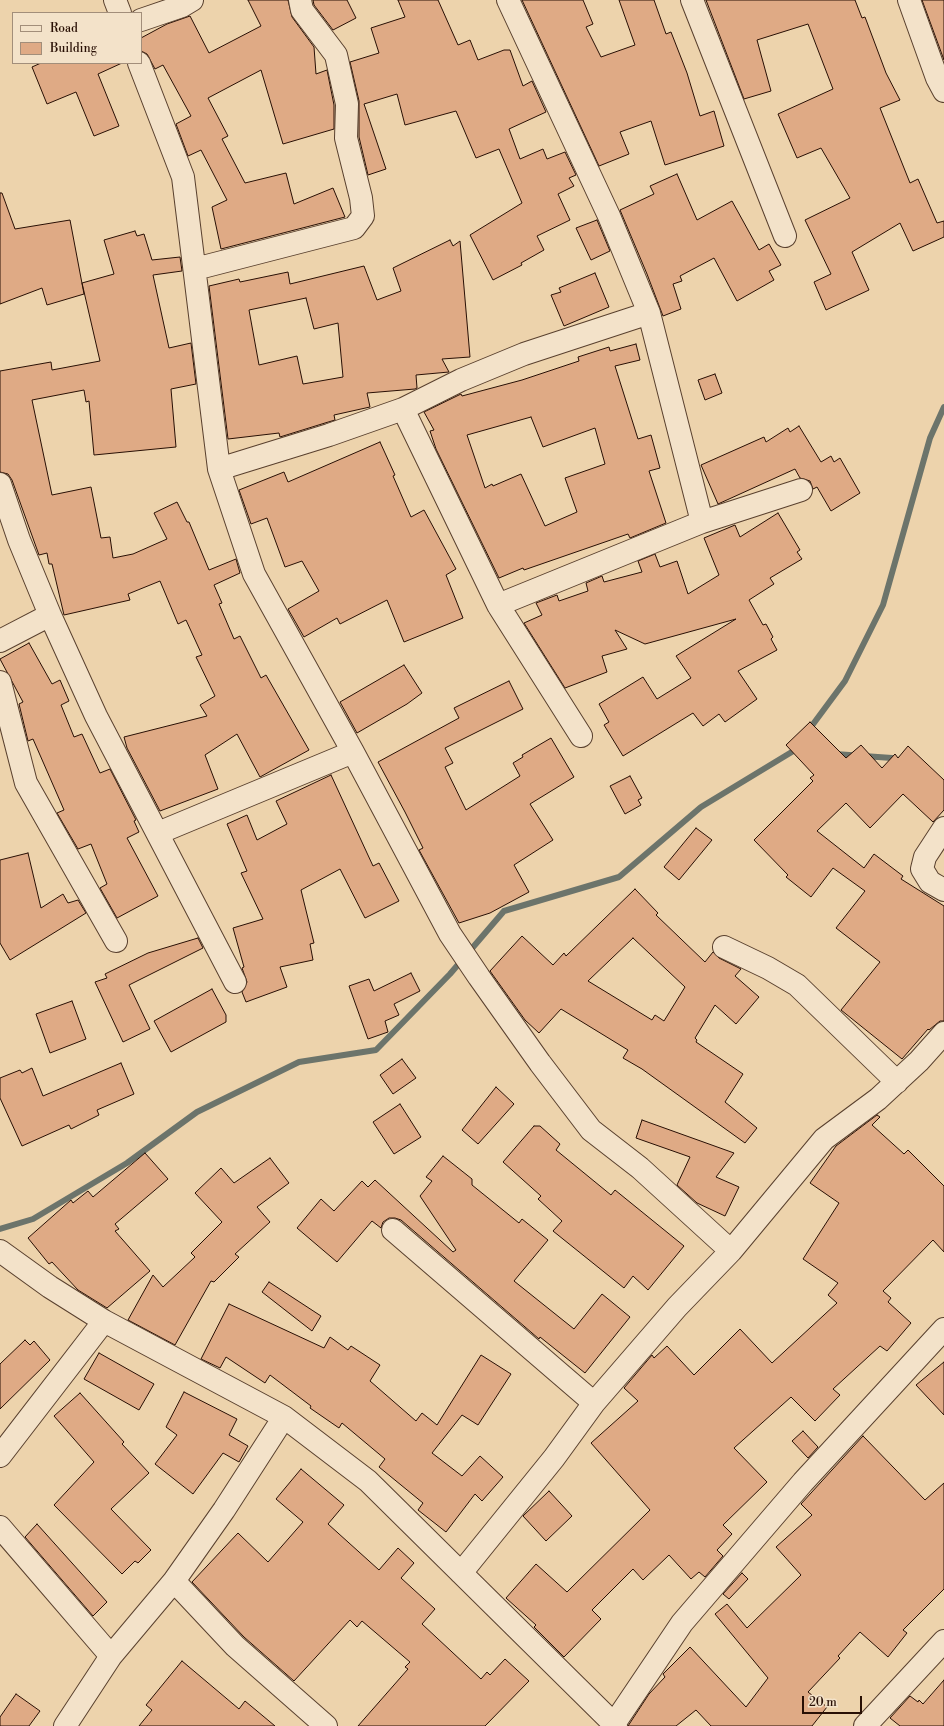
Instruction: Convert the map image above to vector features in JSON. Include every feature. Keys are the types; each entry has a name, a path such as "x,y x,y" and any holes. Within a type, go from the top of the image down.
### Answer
{"street":[{"path":"115,0 120,12"},
{"path":"142,20 182,6 192,0"},
{"path":"195,269 354,228 363,216 361,198 346,138 347,104 336,55 302,10 300,0"},
{"path":"508,0 609,216 649,312 702,522"},
{"path":"692,0 785,236"},
{"path":"909,0 937,78 944,91"},
{"path":"139,64 183,176 219,469 254,574 353,752 450,934 479,977 540,1063 591,1130 640,1168 731,1251"},
{"path":"219,469 329,435 403,409 461,380 524,354 649,312"},
{"path":"403,409 498,605 581,736"},
{"path":"0,484 19,540 50,615 96,716 235,982"},
{"path":"498,605 702,522 801,490"},
{"path":"0,641 50,615"},
{"path":"0,682 26,783 116,941"},
{"path":"158,833 353,752"},
{"path":"944,828 925,857 922,869 930,882 944,890"},
{"path":"724,947 768,968 797,985 897,1082"},
{"path":"461,1573 554,1458 594,1402 677,1307 731,1251 824,1139 878,1099 920,1061 944,1033"},
{"path":"392,1230 594,1402"},
{"path":"0,1251 50,1287 104,1321 284,1417 368,1481 615,1725 682,1623 803,1482 944,1329"},
{"path":"0,1456 104,1321"},
{"path":"65,1726 111,1656 174,1581 224,1510 284,1417"},
{"path":"0,1527 111,1656"},
{"path":"174,1581 235,1646 326,1726"},
{"path":"865,1726 944,1641"}],"building":[{"path":"248,0 288,0 292,17 314,47 316,74 327,70 334,105 334,129 283,144 261,70 208,98 228,136 222,139 245,183 286,173 294,204 333,188 345,217 221,249 212,207 227,200 201,150 188,156 176,124 191,116 163,65 155,69 147,54 142,52 142,37 167,24 190,16 209,53 261,26"},
{"path":"313,0 347,0 356,18 333,30 314,5"},
{"path":"398,0 438,0 458,45 470,40 478,60 504,50 510,50 523,86 532,81 546,112 509,129 520,159 543,149 547,159 565,152 576,175 569,178 574,186 558,194 570,220 537,236 544,250 521,263 522,265 493,280 470,235 522,203 499,149 476,158 456,111 405,125 397,94 364,104 386,169 368,175 359,137 359,101 350,62 379,53 371,28 405,17"},
{"path":"522,0 583,0 593,24 586,27 601,57 635,45 619,0 654,0 666,34 671,32 687,73 700,116 714,111 724,146 665,165 651,121 620,132 629,154 599,166"},
{"path":"706,0 855,0 862,18 865,17 886,73 900,100 880,108 910,183 918,179 937,223 944,221 944,237 913,251 900,223 852,252 869,290 826,310 814,282 831,274 805,220 850,198 821,148 797,158 778,114 833,89 808,24 757,40 771,91 744,99"},
{"path":"922,0 944,0 944,60"},
{"path":"39,64 120,64 98,74 119,126 94,136 76,92 47,104 32,67"},
{"path":"677,174 697,220 732,201 759,250 769,244 781,265 769,271 774,280 737,301 714,258 680,276 682,281 673,284 681,309 663,316 620,210 654,194 650,186"},
{"path":"0,193 2,193 15,229 70,220 84,294 47,305 42,288 0,304"},
{"path":"597,220 610,251 591,260 576,228"},
{"path":"135,231 137,236 144,234 152,260 180,257 182,271 153,275 169,348 191,343 196,384 171,389 176,447 94,455 89,401 86,402 84,390 32,400 52,495 91,487 101,538 110,537 113,558 133,554 167,539 154,513 177,502 187,522 189,522 209,570 236,559 240,573 214,585 222,603 219,604 234,639 240,636 261,678 266,675 309,750 260,777 237,734 205,755 218,789 160,811 127,748 124,737 207,716 200,705 215,696 196,657 202,655 186,620 178,624 160,581 128,594 130,600 64,615 52,564 49,564 47,553 39,555 12,480 8,474 0,472 0,371 51,362 52,370 100,361 82,283 114,274 104,240"},
{"path":"450,240 453,246 460,241 470,357 442,359 449,372 416,375 417,388 415,389 367,393 370,407 334,415 335,420 280,437 279,433 228,439 209,286 239,279 240,282 288,272 290,284 364,266 377,300 401,291 393,268","holes":["306,298 314,329 338,323 343,377 303,384 297,356 259,365 249,310"]},
{"path":"595,273 609,307 564,326 551,295 561,292 559,288"},
{"path":"636,344 640,360 615,366 638,439 651,435 660,468 649,471 666,523 630,538 628,534 524,570 523,568 499,578 436,449 430,431 434,430 424,412 461,394 462,396 522,380 579,361 578,357 609,347 610,351","holes":["531,417 543,447 595,428 605,464 565,478 577,512 545,526 521,474 485,488 467,435"]},
{"path":"715,374 722,393 705,400 698,380"},
{"path":"799,426 821,462 831,456 834,462 840,458 860,493 831,511 817,487 813,489 810,481 800,478 795,469 718,504 701,465 764,437 766,442 788,428 790,432"},
{"path":"380,442 395,475 393,476 411,517 424,510 456,569 446,575 463,618 404,642 387,600 340,624 337,618 304,637 288,609 319,591 302,561 285,567 267,518 251,524 239,490 284,472 288,482"},
{"path":"778,513 800,550 797,552 802,559 770,578 774,584 749,600 763,625 766,624 773,637 771,639 777,650 738,671 757,699 725,722 719,714 703,726 693,713 623,756 604,725 609,722 599,704 643,677 657,699 691,678 676,656 736,619 645,644 615,630 627,649 602,656 607,672 565,688 524,623 542,615 536,603 557,595 559,601 588,591 586,583 602,576 604,582 642,572 638,561 655,554 660,567 677,561 688,594 719,575 704,538 735,525 740,537"},
{"path":"29,643 52,684 60,680 69,701 61,705 74,737 82,734 100,773 110,769 136,820 134,821 139,832 127,838 158,896 117,918 100,888 107,884 91,844 78,849 57,813 64,810 33,739 28,741 19,704 23,702 0,659"},
{"path":"404,665 422,693 407,704 357,733 340,702"},
{"path":"509,681 523,709 445,748 453,763 445,767 466,810 520,776 513,763 523,757 522,755 551,738 574,777 530,804 553,840 514,865 529,892 490,913 459,923 419,850 423,848 378,762 459,718 454,708"},
{"path":"810,722 846,758 861,745 882,768 895,754 898,758 908,746 944,780 944,810 933,822 903,794 870,828 846,803 817,831 864,868 874,854 903,876 901,879 944,906 944,1021 940,1021 929,1030 928,1029 902,1059 841,1010 880,962 836,928 865,891 833,868 811,897 786,877 788,875 754,840 813,781 810,778 814,775 786,745"},
{"path":"331,775 373,866 379,863 399,901 365,918 340,869 301,890 314,943 310,944 313,960 280,967 287,987 246,1002 242,992 247,982 242,968 244,967 233,928 263,919 241,873 247,871 227,824 247,815 257,840 287,824 276,801"},
{"path":"630,776 642,798 638,800 641,805 625,814 610,786"},
{"path":"696,828 712,840 679,880 664,867"},
{"path":"28,853 41,908 63,894 68,903 78,900 86,913 10,960 0,943 0,860"},
{"path":"635,889 658,913 656,915 705,962 713,952 719,958 741,969 735,976 759,997 736,1024 715,1005 695,1038 697,1040 696,1042 743,1074 725,1102 757,1128 745,1143 642,1069 623,1058 628,1050 561,1009 539,1033 525,1020 490,971 522,936 553,965 564,953 566,956","holes":["633,938 685,987 664,1021 655,1015 652,1020 588,981"]},
{"path":"198,938 203,948 129,985 150,1029 123,1042 95,982 107,978 105,974 148,953"},
{"path":"411,973 420,991 394,1004 399,1015 385,1021 388,1032 368,1039 349,986 369,979 374,991"},
{"path":"212,989 226,1015 226,1022 171,1052 154,1021"},
{"path":"72,1001 86,1039 50,1053 36,1014"},
{"path":"402,1059 416,1078 393,1094 380,1075"},
{"path":"121,1063 134,1094 97,1110 99,1115 71,1129 69,1125 22,1146 0,1098 0,1078 20,1070 22,1073 32,1068 43,1096"},
{"path":"496,1087 514,1104 478,1144 462,1130"},
{"path":"400,1104 421,1137 394,1154 373,1122"},
{"path":"877,1115 880,1117 872,1125 904,1154 908,1150 944,1186 944,1252 933,1240 883,1291 891,1298 888,1302 911,1323 887,1351 880,1346 833,1389 840,1395 815,1421 791,1397 734,1448 767,1482 723,1525 732,1534 717,1550 723,1556 705,1577 699,1572 691,1579 669,1555 643,1580 633,1569 592,1610 601,1619 564,1657 534,1627 536,1625 506,1598 536,1564 567,1592 650,1510 591,1443 638,1401 624,1388 652,1355 654,1358 667,1346 694,1375 740,1329 772,1363 837,1303 828,1295 838,1283 803,1259 839,1203 810,1183 836,1146"},
{"path":"642,1120 734,1153 716,1177 739,1187 725,1216 697,1203 677,1185 690,1157 636,1138"},
{"path":"534,1126 540,1126 560,1144 556,1150 611,1195 615,1190 684,1246 648,1290 633,1276 624,1288 553,1231 562,1221 538,1199 541,1196 503,1162"},
{"path":"145,1153 168,1179 115,1224 119,1229 115,1231 150,1271 107,1308 78,1290 52,1262 49,1264 28,1238 71,1200 73,1203 88,1191 93,1197"},
{"path":"443,1156 472,1179 472,1185 519,1223 522,1219 548,1240 514,1281 574,1329 602,1294 630,1317 585,1373 540,1337 539,1339 401,1220 389,1218 383,1222 381,1228 372,1221 337,1262 297,1228 321,1199 334,1211 362,1181 368,1187 375,1180 453,1252 456,1250 420,1196 432,1181 426,1177"},
{"path":"270,1158 289,1183 257,1207 270,1222 235,1254 239,1257 214,1282 211,1281 175,1345 128,1320 153,1275 163,1287 195,1257 191,1253 222,1222 195,1193 221,1168 234,1183"},
{"path":"269,1282 321,1316 312,1331 262,1292"},
{"path":"229,1304 324,1348 330,1337 348,1350 351,1346 380,1365 370,1381 416,1421 422,1413 437,1425 481,1355 511,1374 478,1425 462,1415 432,1453 462,1476 480,1456 503,1477 482,1501 475,1494 446,1532 418,1510 423,1503 379,1467 385,1459 342,1423 339,1428 310,1408 311,1406 270,1375 265,1383 226,1357 220,1368 201,1359"},
{"path":"25,1340 30,1345 34,1341 50,1360 0,1409 0,1364"},
{"path":"99,1353 154,1384 139,1410 84,1379"},
{"path":"944,1362 944,1415 916,1385"},
{"path":"184,1392 237,1419 229,1435 248,1446 239,1462 223,1453 193,1494 155,1464 177,1435 166,1427"},
{"path":"80,1393 124,1442 122,1444 149,1473 111,1509 151,1550 138,1563 135,1561 122,1574 54,1505 94,1462 54,1416"},
{"path":"803,1431 818,1447 808,1458 792,1441"},
{"path":"863,1436 925,1500 944,1483 944,1589 903,1630 907,1633 888,1657 860,1632 838,1656 840,1658 808,1692 827,1707 812,1726 711,1726 696,1710 676,1726 628,1726 649,1694 665,1677 663,1674 690,1647 746,1707 768,1678 715,1614 727,1604 747,1628 801,1575 776,1547 812,1515 801,1504"},
{"path":"301,1469 344,1505 328,1524 379,1570 398,1548 414,1563 401,1578 435,1609 422,1624 481,1679 487,1672 490,1675 505,1659 529,1681 485,1726 358,1726 408,1669 405,1667 410,1662 362,1621 357,1627 350,1620 294,1681 244,1637 192,1582 238,1533 268,1562 303,1522 276,1499"},
{"path":"549,1491 572,1516 546,1541 523,1516"},
{"path":"37,1524 107,1602 93,1616 25,1537"},
{"path":"742,1573 748,1579 729,1599 723,1594"},
{"path":"182,1661 239,1709 245,1701 275,1726 139,1726 152,1710 146,1705"},
{"path":"944,1680 944,1726 900,1726 890,1718 910,1696 918,1702 919,1700 923,1704"},
{"path":"16,1694 40,1711 29,1726 0,1726 0,1717"}],"waterway":[{"path":"808,731 845,681 883,605 930,438 944,407"},
{"path":"0,1229 33,1219 127,1163 197,1112 299,1062 376,1050 450,974 504,911 619,877 701,807 795,750 800,751"},
{"path":"835,754 892,758 899,761"}]}
